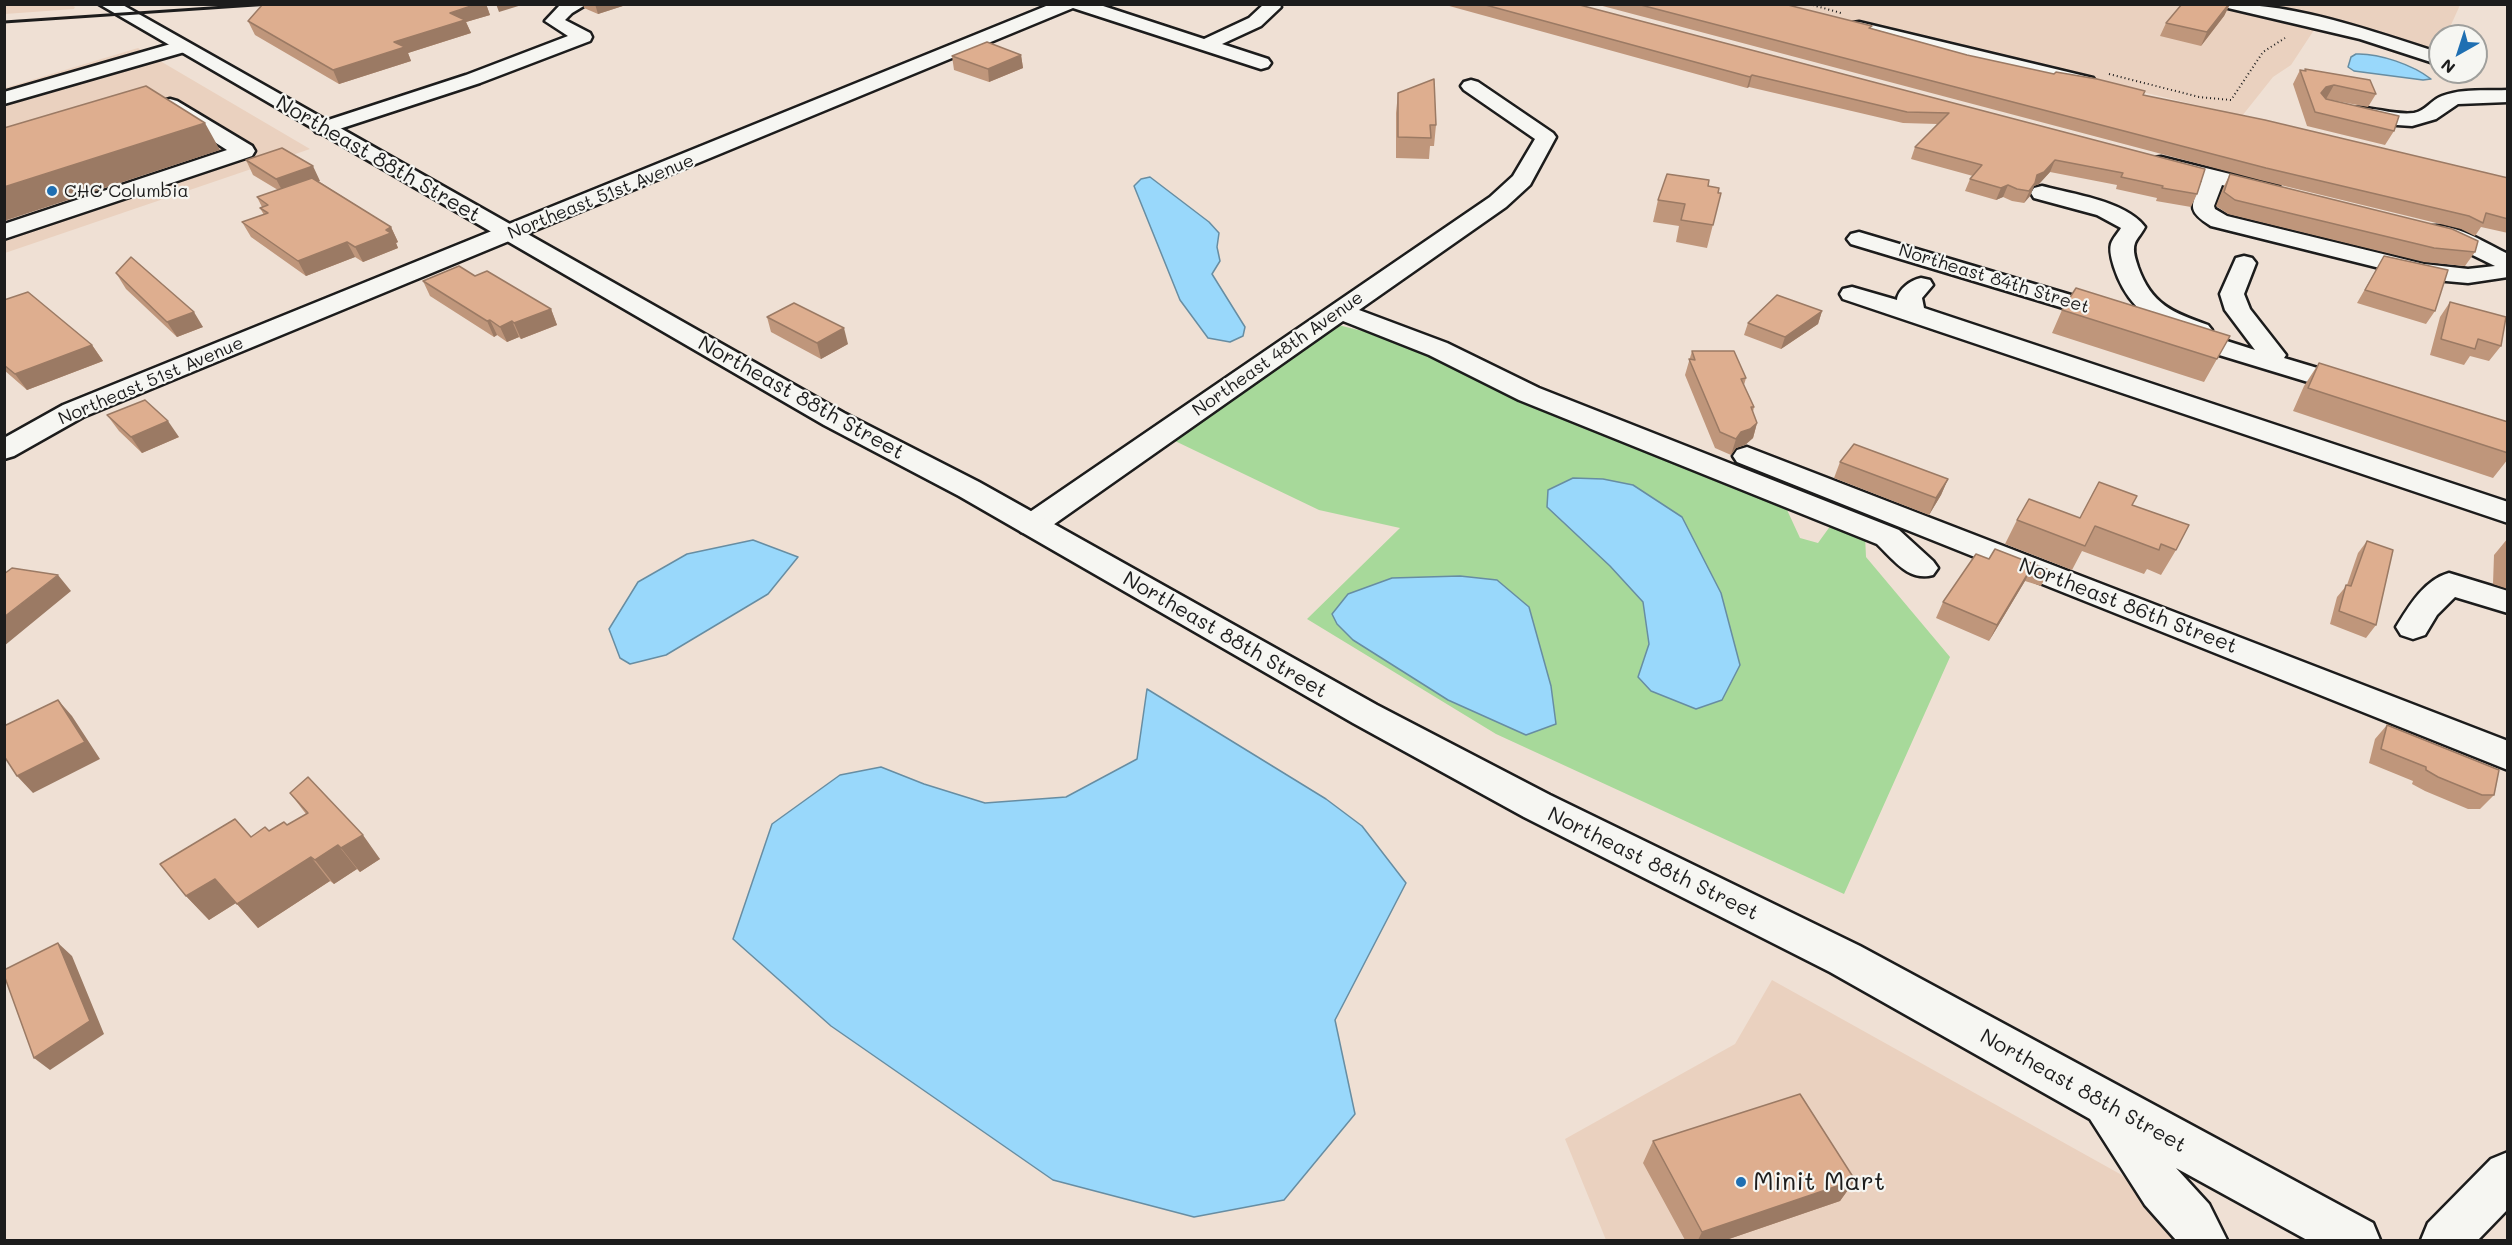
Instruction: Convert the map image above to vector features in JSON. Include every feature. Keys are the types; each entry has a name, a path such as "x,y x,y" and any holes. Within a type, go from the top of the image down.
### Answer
{"street":[{"name":"Northeast 88th Street","path":"107,4 834,419 1032,525 1420,744 1557,817 1845,959 2290,1206 2356,1240"},
{"path":"323,128 472,79 583,37 554,21 566,9 579,4"},
{"name":"Northeast 51st Avenue","path":"4,450 73,411 1068,4"},
{"path":"1077,4 1261,63"},
{"path":"2234,4 2366,34 2428,54"},
{"path":"1205,45 1255,22 1272,8"},
{"path":"1837,21 2103,86"},
{"path":"4,98 181,47"},
{"path":"2488,83 2508,95"},
{"name":"Northeast 48th Avenue","path":"1032,525 1498,202 1522,180 1546,137 1471,86"},
{"path":"2337,109 2379,117 2408,119 2429,115 2446,101 2508,95"},
{"path":"4,232 244,151 156,96"},
{"path":"2145,158 2287,195"},
{"path":"2214,177 2203,206 2204,212 2219,220 2416,270 2491,276 2508,270"},
{"path":"2042,193 2108,212 2130,222 2133,227 2123,243 2122,252 2131,285 2138,297 2149,308 2181,324 2274,355"},
{"path":"2411,225 2452,236 2508,263"},
{"name":"Northeast 84th Street","path":"1860,239 2370,392 2274,355"},
{"path":"2244,263 2232,294 2238,310 2274,355"},
{"path":"1913,313 1909,297 1921,285"},
{"path":"1851,294 2508,513"},
{"path":"1340,311 1438,350 1529,394 1888,537 1922,568"},
{"name":"Northeast 86th Street","path":"1747,456 2508,756"},
{"path":"2413,627 2425,607 2449,584 2508,602"},
{"path":"2103,1101 2162,1188 2192,1221 2203,1240"},
{"path":"2445,1240 2508,1175"}],"shaded area":[{"path":"5,5 71,5 75,7 74,9 5,14"},
{"path":"1781,5 2460,5 2451,24 2428,24 2428,47 2314,30 2291,65 2273,77 2242,116"},
{"path":"138,48 310,149 5,253 5,88"},
{"path":"1772,980 2120,1174 2150,1198 2173,1227 2179,1240 1606,1240 1565,1139 1735,1044"}],"green space":[{"path":"1334,324 1403,341 1782,499 1800,538 1818,543 1831,525 1865,535 1866,557 1950,657 1844,894 1496,734 1307,619 1400,528 1319,510 1175,441"}],"water":[{"path":"2356,54 2365,54 2395,61 2415,69 2428,79 2354,71 2348,67 2351,57"},
{"path":"1150,177 1209,222 1219,233 1217,247 1220,261 1212,274 1245,327 1243,336 1230,342 1208,338 1180,300 1134,186 1141,179"},
{"path":"1573,478 1603,479 1633,485 1682,517 1721,593 1740,665 1722,700 1696,709 1651,691 1638,677 1649,644 1643,602 1610,566 1547,507 1548,490"},
{"path":"753,540 798,557 768,594 666,655 630,664 620,658 609,629 638,582 687,554"},
{"path":"1460,576 1497,580 1529,607 1551,686 1556,724 1526,735 1448,700 1353,640 1337,624 1332,614 1348,594 1392,578"},
{"path":"1147,689 1326,799 1362,826 1406,883 1335,1020 1355,1114 1284,1200 1194,1217 1053,1180 831,1026 733,939 772,824 840,775 881,767 924,784 985,803 1066,797 1137,759"}],"building":[{"path":"263,4 477,4 450,13 465,20 394,42 405,47 333,70 248,21"},
{"path":"1482,4 1576,4 2205,169 2197,194 2121,177 2123,173 2055,160 2044,172 2037,175 2029,191 2008,185 2001,188 1970,179 1982,165 1915,147 1949,113 1907,112 1752,75 1750,77"},
{"path":"1637,4 1784,4 1872,26 1869,28 1967,55 2054,74 2056,72 2097,79 2145,91 2143,95 2265,120 2508,178 2508,219 2486,213 2483,223 2469,216 2266,168"},
{"path":"2182,4 2229,4 2207,32 2166,23"},
{"path":"987,42 1021,55 988,69 952,56"},
{"path":"2305,69 2370,80 2376,94 2334,85 2326,87 2321,93 2326,99 2399,116 2394,131 2315,112 2300,70 2306,71"},
{"path":"1434,79 1436,125 1430,125 1431,138 1398,137 1398,93"},
{"path":"146,86 205,123 4,187 4,128"},
{"path":"282,148 313,166 276,179 246,160"},
{"path":"1667,174 1709,180 1708,186 1719,188 1718,193 1721,193 1713,225 1681,220 1685,204 1658,200"},
{"path":"2230,174 2452,229 2478,241 2475,252 2434,248 2235,200 2224,192"},
{"path":"312,178 391,227 386,230 391,233 355,247 347,242 298,261 242,222 268,213 260,208 268,205 257,197"},
{"path":"2384,256 2448,270 2435,311 2365,290"},
{"path":"131,257 194,312 167,322 116,273"},
{"path":"459,266 475,276 487,271 551,309 500,327 423,281"},
{"path":"2076,288 2230,336 2217,359 2062,310"},
{"path":"28,292 92,345 15,374 4,365 4,300"},
{"path":"1777,295 1822,311 1785,337 1748,323"},
{"path":"2450,302 2506,317 2501,346 2478,339 2475,349 2441,339"},
{"path":"794,303 844,328 817,343 767,317"},
{"path":"1692,351 1734,351 1746,378 1741,379 1754,407 1751,407 1757,423 1741,432 1736,439 1720,432 1689,359 1695,360"},
{"path":"2319,363 2508,422 2508,453 2308,388"},
{"path":"145,400 168,421 131,437 107,415"},
{"path":"1854,444 1948,479 1936,498 1840,462"},
{"path":"2099,482 2137,496 2132,505 2189,525 2176,550 2161,544 2159,550 2095,526 2085,546 2017,520 2029,499 2080,518"},
{"path":"2367,541 2393,550 2376,625 2339,611 2346,585 2351,586"},
{"path":"1995,549 2049,570 2033,565 1997,625 1943,602 1976,554 1989,559"},
{"path":"12,568 58,575 4,617 4,574"},
{"path":"58,700 85,742 17,776 4,756 4,726"},
{"path":"2387,725 2499,770 2494,795 2482,795 2438,777 2426,770 2426,767 2381,749"},
{"path":"308,777 363,835 341,848 338,845 315,860 311,857 237,904 215,879 186,896 160,864 235,819 251,837 265,827 269,831 284,822 287,825 308,813 290,793"},
{"path":"58,943 90,1021 34,1058 4,970"},
{"name":"Minit Mart","path":"1800,1094 1855,1180 1702,1232 1653,1141"}],"railway":[{"path":"4,22 270,4"}],"place":[{"name":"CHC Columbia","path":"52,191"},
{"name":"Minit Mart","path":"1741,1182"}]}
